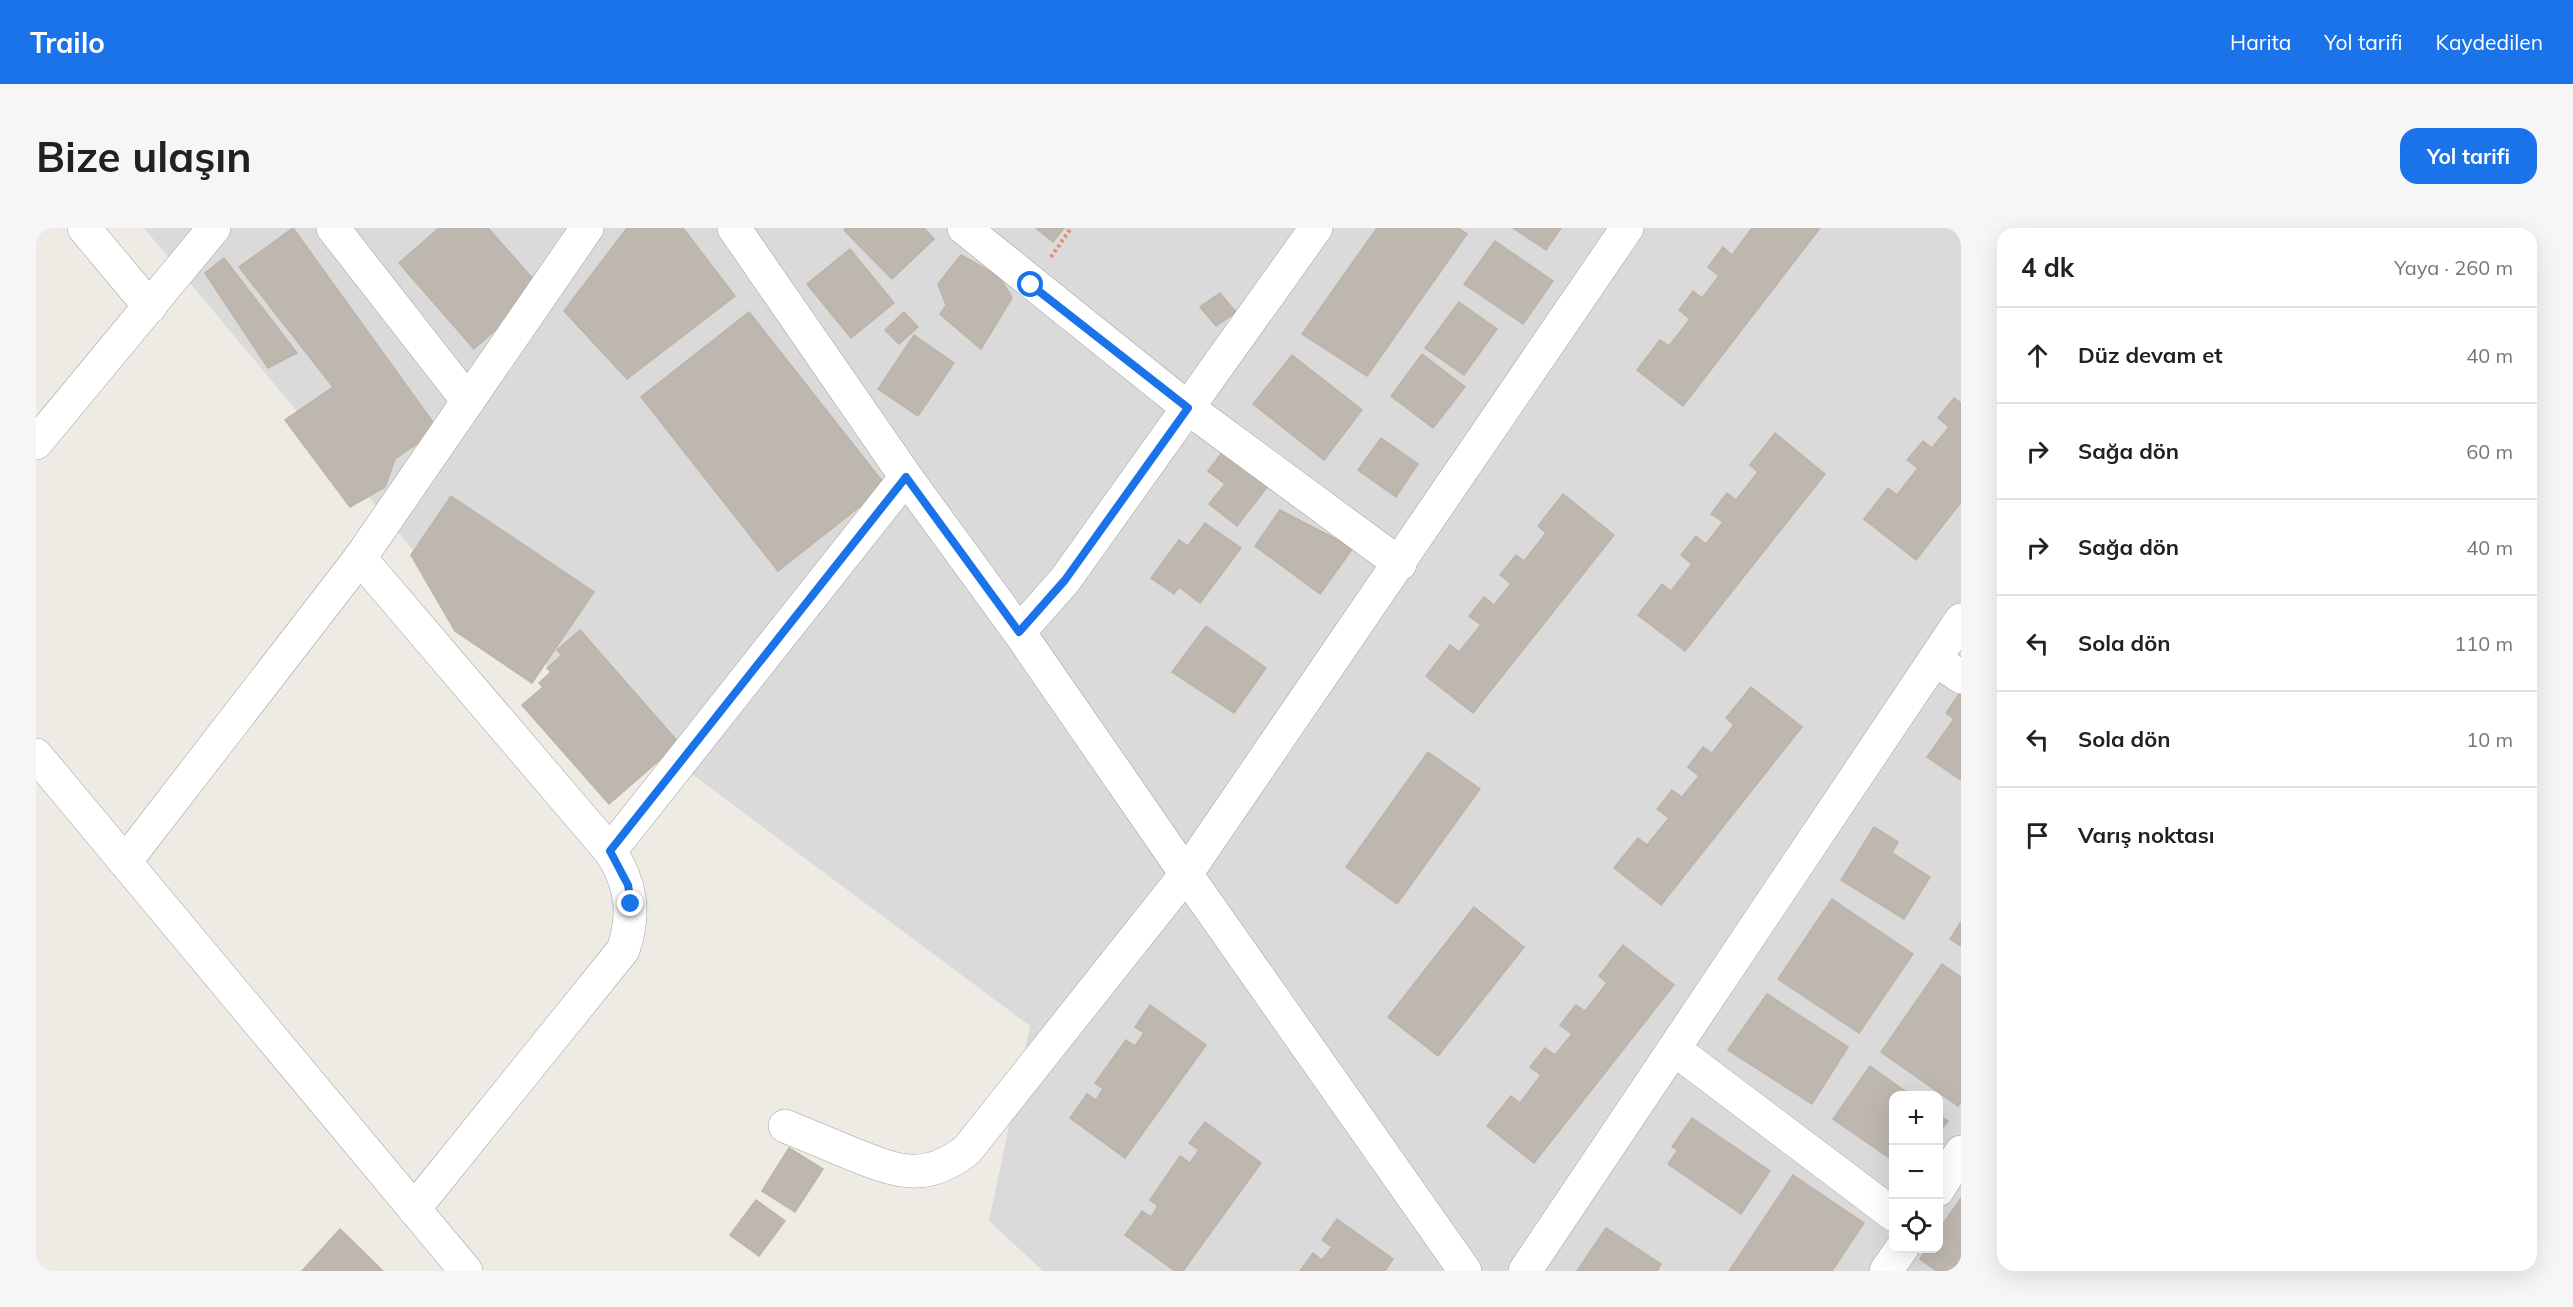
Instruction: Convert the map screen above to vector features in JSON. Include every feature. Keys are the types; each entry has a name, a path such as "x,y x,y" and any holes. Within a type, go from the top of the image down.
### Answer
{"street":[{"path":"84,228 150,308"},
{"path":"36,443 214,228"},
{"path":"333,228 468,401"},
{"path":"125,862 360,558 587,228"},
{"path":"734,228 906,477 1019,632 1465,1271"},
{"path":"964,228 1188,408 1400,564"},
{"path":"1019,632 1065,580 1316,228"},
{"path":"785,1126 891,1170 930,1170 956,1159 967,1150 1186,874 1400,564 1627,228"},
{"path":"610,851 906,477"},
{"path":"360,558 610,851 628,885 631,904 631,919 623,950 414,1209"},
{"path":"1525,1271 1674,1049 1948,668 1961,620"},
{"path":"36,755 466,1271"},
{"path":"1674,1049 1889,1212"},
{"path":"1943,1182 1961,1152"},
{"path":"1886,1271 1899,1253"}],"shaded area":[{"path":"144,228 1961,228 1961,1271 1043,1271 989,1221 1030,1026 448,592"}],"building":[{"path":"293,228 438,429 395,459 385,487 350,507 285,420 333,387 239,267"},
{"path":"439,228 488,228 542,289 474,349 399,263"},
{"path":"627,228 683,228 735,296 627,379 564,311"},
{"path":"847,228 924,228 934,239 892,279 844,230"},
{"path":"1036,228 1064,228 1053,242"},
{"path":"1377,228 1458,228 1467,234 1367,376 1302,334"},
{"path":"1513,228 1561,228 1546,250"},
{"path":"1752,228 1820,228 1683,406 1637,370 1660,340 1669,346 1690,319 1679,310 1693,291 1702,298 1719,276 1708,267 1723,247 1732,255"},
{"path":"1495,241 1553,281 1523,324 1464,284"},
{"path":"850,249 894,303 851,338 807,284"},
{"path":"961,255 1000,277 1012,298 981,349 940,314 946,305 938,284"},
{"path":"224,258 297,353 268,368 205,273"},
{"path":"1220,293 1236,312 1216,326 1200,307"},
{"path":"1459,302 1497,329 1464,375 1425,348"},
{"path":"749,312 886,486 778,571 641,397"},
{"path":"904,312 918,327 899,344 885,330"},
{"path":"914,335 954,363 918,416 878,389"},
{"path":"1422,354 1465,387 1433,428 1391,396"},
{"path":"1292,355 1362,410 1324,460 1253,404"},
{"path":"1954,398 1961,403 1961,502 1916,560 1864,519 1888,488 1897,495 1918,468 1907,460 1923,441 1932,448 1949,427 1938,418"},
{"path":"1775,433 1825,474 1685,651 1638,615 1662,584 1671,591 1692,564 1681,555 1696,536 1706,544 1723,522 1711,514 1727,493 1736,500 1758,472 1750,465"},
{"path":"1381,438 1418,464 1396,497 1358,470"},
{"path":"1227,446 1272,481 1237,526 1209,504 1225,484 1208,471"},
{"path":"1563,494 1614,535 1473,713 1426,676 1450,645 1459,652 1481,625 1469,616 1484,597 1494,605 1511,584 1500,575 1516,555 1524,561 1546,533 1538,526"},
{"path":"451,496 594,592 532,683 455,631 411,555"},
{"path":"1280,510 1353,548 1320,594 1255,546"},
{"path":"1205,523 1241,548 1200,603 1179,587 1174,594 1151,578 1179,540 1188,546"},
{"path":"1206,626 1266,668 1234,713 1172,672"},
{"path":"580,630 679,743 609,804 522,705 543,687 539,683 551,672 547,668 562,655 557,650"},
{"path":"1751,687 1802,727 1661,905 1614,868 1638,838 1647,845 1669,818 1657,809 1672,790 1682,797 1699,776 1688,767 1703,747 1712,753 1734,725 1726,718"},
{"path":"1961,691 1961,780 1927,757 1954,719 1946,713"},
{"path":"1428,752 1480,789 1397,904 1346,867"},
{"path":"1874,827 1898,842 1892,853 1930,877 1904,919 1841,880"},
{"path":"1832,899 1913,954 1859,1033 1778,979"},
{"path":"1474,907 1524,947 1438,1056 1388,1017"},
{"path":"1961,922 1961,946 1950,939"},
{"path":"1623,945 1674,985 1534,1163 1487,1126 1511,1096 1520,1103 1541,1075 1530,1067 1545,1048 1555,1055 1572,1034 1560,1025 1576,1005 1585,1011 1607,983 1599,976"},
{"path":"1942,964 1961,977 1961,1102 1958,1106 1943,1095 1943,1091 1937,1091 1881,1052"},
{"path":"1767,994 1848,1047 1812,1104 1728,1050"},
{"path":"1150,1005 1206,1045 1125,1158 1070,1118 1087,1094 1096,1100 1103,1089 1095,1083 1126,1040 1135,1046 1144,1033 1135,1027"},
{"path":"1870,1066 1905,1091 1889,1091 1889,1158 1833,1119"},
{"path":"1692,1118 1770,1171 1741,1214 1668,1164 1678,1150 1672,1147"},
{"path":"1943,1118 1948,1121 1943,1128"},
{"path":"1205,1122 1261,1163 1183,1271 1175,1271 1125,1235 1142,1211 1151,1217 1158,1206 1150,1200 1180,1156 1190,1163 1199,1150 1189,1143"},
{"path":"789,1148 823,1169 795,1212 762,1191"},
{"path":"1793,1175 1864,1223 1832,1271 1729,1271"},
{"path":"1961,1198 1961,1271 1937,1271 1920,1259 1924,1253 1943,1253 1943,1224"},
{"path":"756,1200 785,1221 759,1256 730,1235"},
{"path":"1337,1219 1393,1259 1385,1271 1300,1271 1313,1253 1322,1260 1332,1247 1322,1240"},
{"path":"1606,1228 1661,1264 1657,1271 1577,1271"},
{"path":"340,1229 383,1271 302,1271"}],"route":[{"path":"631,904 628,885 610,851 906,477 974,567 1019,632 1065,580 1188,408 1031,285"}]}
